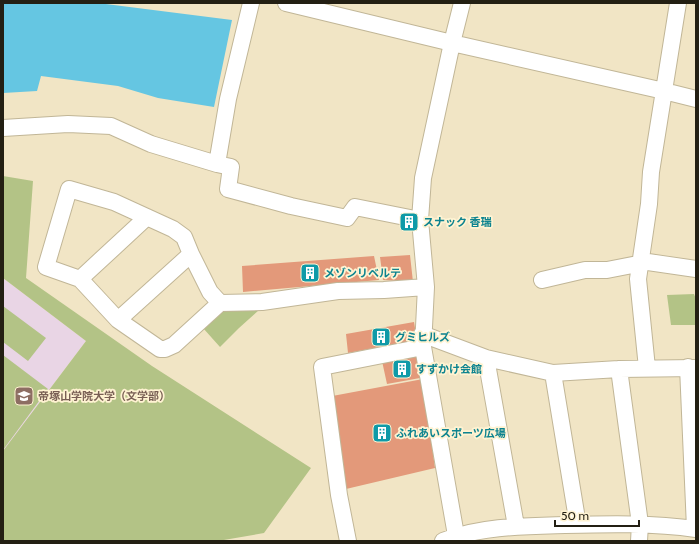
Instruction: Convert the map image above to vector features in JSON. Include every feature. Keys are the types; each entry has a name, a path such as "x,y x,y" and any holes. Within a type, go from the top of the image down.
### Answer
{"street":[{"path":"216,164 228,99 251,3"},
{"path":"286,3 696,99"},
{"path":"348,541 339,495 322,367 422,341 486,358 553,373 619,369 692,368 695,529 640,524 516,526 452,539 422,341 426,287 420,220 423,178 462,3"},
{"path":"647,368 638,279 649,204 651,172 678,3"},
{"path":"3,128 68,124 110,126 151,144 230,167 228,189 257,198 347,218 355,207 420,220"},
{"path":"220,303 210,292 184,237 174,229 114,202 69,188 46,267 80,279 118,320 160,348 165,349 174,346 220,303 262,302 338,291 426,287"},
{"path":"80,279 147,217"},
{"path":"118,320 191,254"},
{"path":"542,280 585,270 607,270 648,262 696,269"},
{"path":"486,358 516,526"},
{"path":"619,369 640,524 640,541"},
{"path":"553,373 578,525"}],"shaded area":[{"name":"帝塚山学院大学（文学部）","path":"3,278 86,341 3,451"}],"green space":[{"path":"3,176 33,181 26,278 152,366 311,468 264,533 218,541 3,541 3,451 86,341 3,278"},
{"path":"694,294 696,299 696,325 671,325 667,295"},
{"path":"3,306 46,338 28,361 3,342"},
{"path":"226,307 259,310 220,347 203,328"},
{"path":"3,355 48,389 3,450"}],"water":[{"path":"3,3 98,3 232,20 214,107 158,98 118,86 41,76 37,91 3,93"}],"building":[{"path":"410,255 413,282 383,280 380,257"},
{"name":"メゾンリベルテ","path":"374,256 379,280 243,292 242,266"},
{"name":"グミヒルズ","path":"414,322 417,340 348,353 346,334"},
{"name":"すずかけ会館","path":"418,353 420,378 387,384 382,361"},
{"name":"ふれあいスポーツ広場","path":"423,379 435,468 346,489 327,397"}],"place":[{"name":"スナック 香瑞","path":"409,222"},
{"name":"メゾンリベルテ","path":"310,273"},
{"name":"グミヒルズ","path":"381,337"},
{"name":"すずかけ会館","path":"402,369"},
{"name":"帝塚山学院大学（文学部）","path":"24,396"},
{"name":"ふれあいスポーツ広場","path":"382,433"}]}
